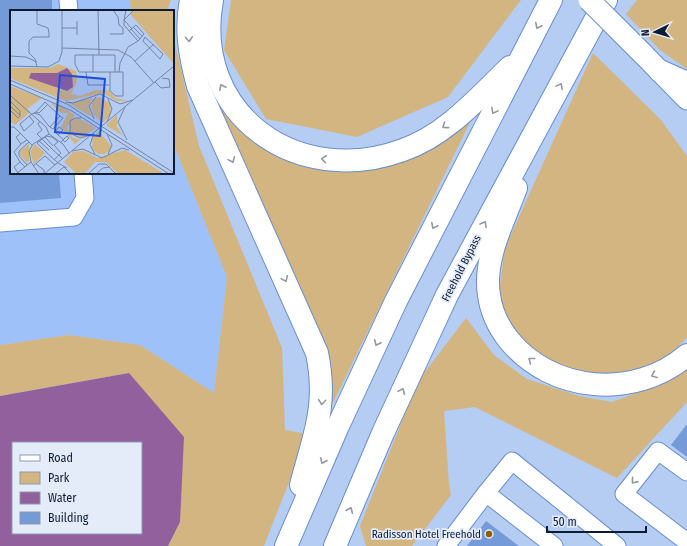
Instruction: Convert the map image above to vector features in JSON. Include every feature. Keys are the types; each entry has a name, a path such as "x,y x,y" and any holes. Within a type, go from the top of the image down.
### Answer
{"highway":[{"path":"191,0 188,37 191,61 198,86 312,338 322,374 323,392 320,418 285,546"},
{"path":"212,0 209,16 209,49 219,82 233,107 249,125 270,140 302,155 323,159 364,160 385,156 416,145 446,125 474,102 525,52"},
{"path":"285,546 338,426 396,301 551,0"},
{"name":"Freehold Bypass","path":"335,546 383,433 447,295 472,245 606,0"},
{"path":"660,71 687,83"},
{"path":"534,132 489,265 488,279 490,303 502,330 515,348 541,368 564,378 596,384 629,383 647,378 664,370 687,355"}],"main road":[{"path":"589,0 687,99"}],"lane":[{"path":"68,0 69,10"},
{"path":"0,223 74,217 85,198 83,174"},
{"path":"687,472 658,450 624,494 687,542"},
{"path":"446,546 512,461 617,546"},
{"path":"486,493 543,543"}],"shaded area":[{"path":"0,0 130,0 131,10 10,10 10,174 174,174 174,145 227,277 214,393 140,345 70,335 0,345"}],"green space":[{"path":"130,0 171,0 167,10 131,10"},
{"path":"231,0 521,0 448,97 357,137 266,119 224,50"},
{"path":"637,0 687,0 687,69 660,50 626,14"},
{"path":"174,39 199,146 282,348 285,430 307,434 307,436 264,546 168,546 180,522 129,373 0,396 0,345 69,335 140,345 214,393 227,277 174,145"},
{"path":"593,53 661,120 687,156 687,337 670,356 621,376 559,370 512,333 498,306 504,250"},
{"path":"208,87 235,126 287,160 357,171 419,154 473,116 327,415 326,368"},
{"path":"466,318 494,355 527,379 579,396 612,402 663,383 687,367 687,402 617,478 475,407 444,411 451,495 412,546 366,546 360,526 418,381"}],"water":[{"path":"129,373 184,437 180,522 168,546 0,546 0,396"}],"building":[{"path":"0,0 52,0 52,10 10,10 10,174 59,174 61,198 0,203"},
{"path":"687,424 687,457 671,445"},
{"name":"Radisson Hotel Freehold","path":"486,521 519,546 467,546"}],"place":[{"name":"Radisson Hotel Freehold","path":"489,534"}]}
